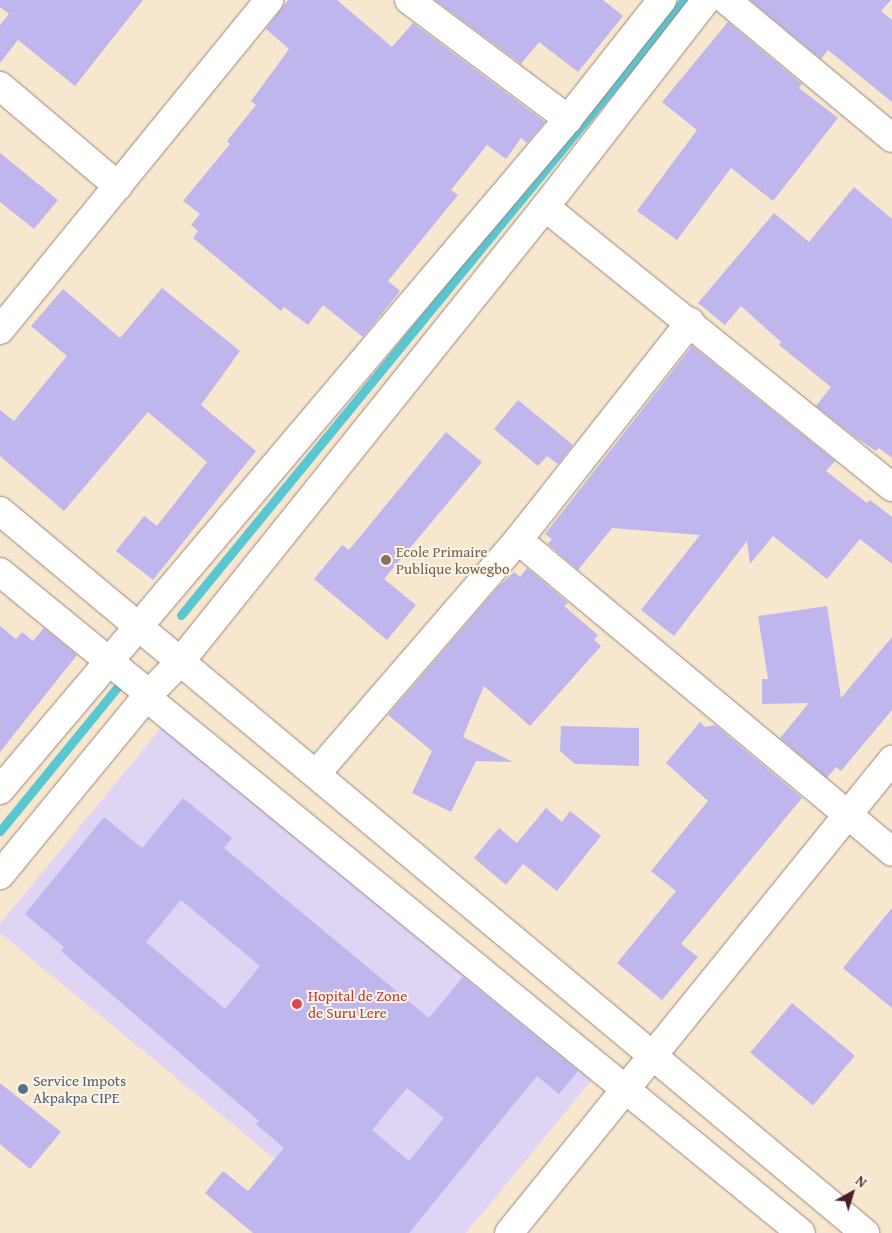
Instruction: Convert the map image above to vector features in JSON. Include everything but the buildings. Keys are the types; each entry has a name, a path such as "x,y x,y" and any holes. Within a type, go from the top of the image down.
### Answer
{"street":[{"path":"0,330 269,0"},
{"path":"409,0 568,119"},
{"path":"0,790 568,119 662,0"},
{"path":"0,875 146,697 180,662 545,207 706,0"},
{"path":"726,0 892,138"},
{"path":"0,86 118,186"},
{"path":"545,207 690,322 892,487"},
{"path":"316,774 518,540 690,322"},
{"path":"0,511 316,774 652,1058 865,1233"},
{"path":"518,540 892,852"},
{"path":"0,572 143,690 146,697 801,1233"},
{"path":"508,1233 625,1088 652,1058 845,814 892,760"}],"shaded area":[{"name":"Hopital de Zone de Suru Lere","path":"165,723 595,1076 466,1233 365,1233 0,933 0,924"}],"waterway":[{"path":"181,615 684,0"},
{"path":"0,831 120,684"}],"place":[{"name":"Ecole Primaire Publique kowegbo","path":"386,560"},
{"name":"Hopital de Zone de Suru Lere","path":"297,1004"},
{"name":"Service Impots Akpakpa CIPE","path":"23,1089"}]}
